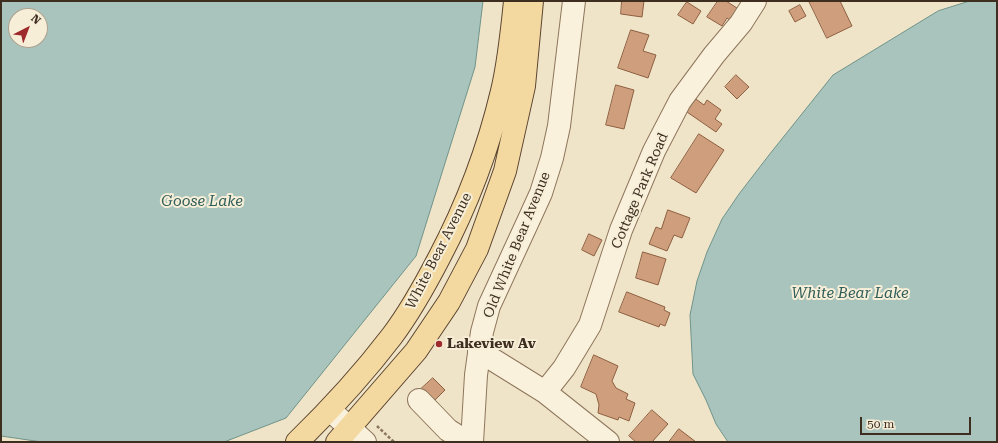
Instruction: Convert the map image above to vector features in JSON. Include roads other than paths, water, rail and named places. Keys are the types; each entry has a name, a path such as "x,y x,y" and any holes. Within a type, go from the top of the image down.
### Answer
{"main road":[{"name":"White Bear Avenue","path":"297,442 330,410 360,377 400,324 432,272 454,229 478,174 503,90 515,1"},
{"name":"White Bear Avenue","path":"357,434 449,302 477,249 505,171 522,94 532,1"}],"street":[{"name":"Old White Bear Avenue","path":"472,442 476,375 482,332 489,306 522,238 541,193 552,158 559,126 574,1"},
{"name":"Cottage Park Road","path":"546,392 564,368 590,325 621,230 654,151 680,101 714,55 741,23 755,1"},
{"path":"479,351 546,392 608,442"},
{"path":"419,400 448,430 467,442"},
{"path":"330,410 357,434"}],"water":[{"name":"Goose Lake","path":"1,1 483,1 475,67 416,256 286,418 224,442 42,442 1,436"},
{"name":"White Bear Lake","path":"970,1 997,1 997,442 728,442 716,424 693,374 690,315 697,281 707,252 722,219 769,155 833,75 938,11"}],"place":[{"name":"Lakeview Av","path":"439,344"}]}
